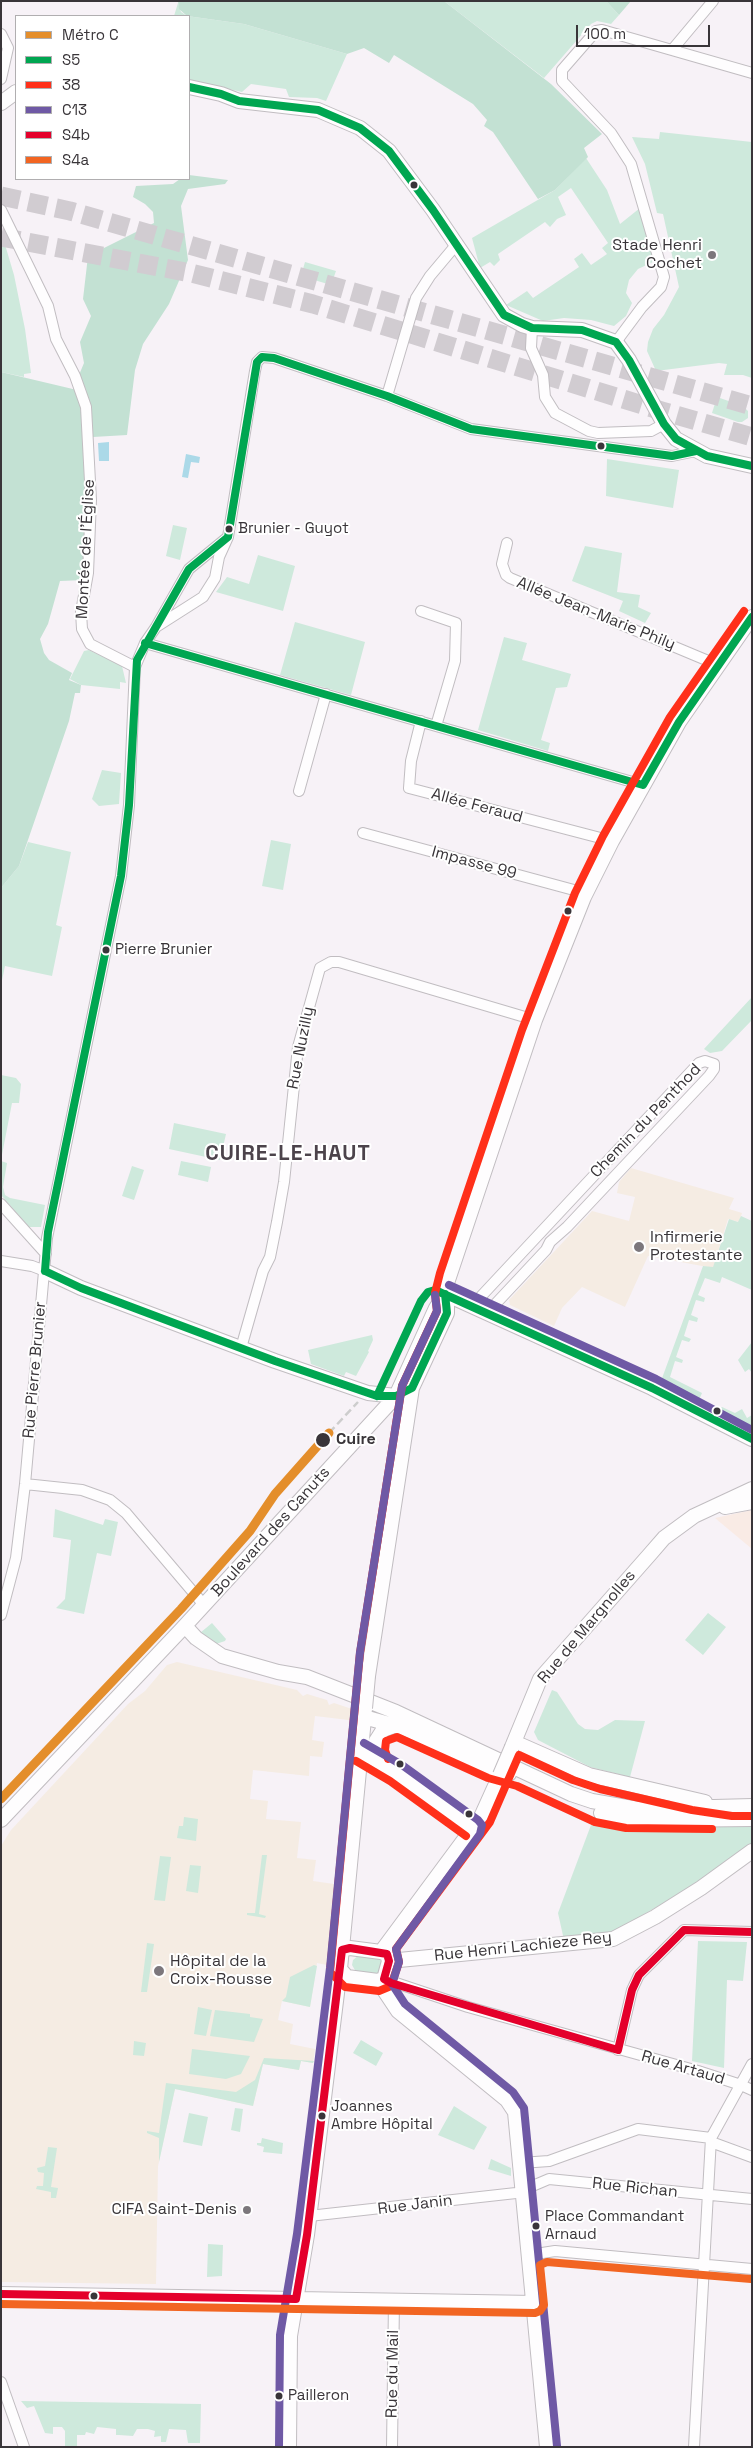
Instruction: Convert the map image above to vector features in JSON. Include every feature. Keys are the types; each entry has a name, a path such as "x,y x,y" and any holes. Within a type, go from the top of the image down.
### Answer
{"street":[{"path":"672,50 713,1"},
{"path":"616,342 642,307 661,288 664,277 631,164 611,133 562,81 562,70 599,30 752,73"},
{"path":"1,34 8,48 1,79"},
{"path":"190,87 221,94 239,101 318,110 360,128 389,151 504,315 532,328 582,330 598,334 616,342 664,424 676,439 696,451 717,459 752,466"},
{"path":"1,103 15,93"},
{"name":"Montée de l'Église","path":"1,210 48,306 56,339 75,376 86,407 91,510 88,573 81,612 82,629 90,644 135,667"},
{"path":"387,396 416,298 430,276 456,245"},
{"path":"532,328 531,348 543,377 545,397 555,413 589,431 603,434 651,431 664,424"},
{"name":"Rue Pierre Brunier","path":"156,627 208,592 215,578 219,556 228,534 254,371 257,362 262,358 274,358 387,396 471,429 672,456 696,451"},
{"name":"Rue Pierre Brunier","path":"1,1615 16,1558 25,1484 48,1232 121,876 129,805 135,667 144,643 156,627 189,569 228,534"},
{"name":"Allée Jean-Marie Phily","path":"507,543 502,564 506,575 510,578 718,665"},
{"path":"422,611 456,623 455,661 436,726"},
{"path":"289,2447 289,2357 340,1969 368,1676 412,1388 447,1313 445,1294 449,1276 535,1020 585,893 679,722 752,617"},
{"path":"144,643 643,785"},
{"path":"299,792 326,694"},
{"name":"Allée Feraud","path":"422,721 410,761 409,788 612,841"},
{"name":"Impasse 99","path":"363,833 585,893"},
{"name":"Rue Nuzilly","path":"241,1348 270,1257 283,1190 298,1047 320,968 331,962 338,962 535,1020"},
{"name":"Chemin du Penthod","path":"472,1306 699,1063 705,1060 714,1064 714,1070 709,1076 567,1227 549,1243 546,1250 487,1313"},
{"path":"1,1204 46,1254"},
{"path":"1,1261 32,1266 80,1288 241,1348 368,1393 396,1396 409,1405"},
{"path":"445,1294 652,1388 749,1439"},
{"path":"396,1396 436,1308 445,1294"},
{"path":"396,1396 412,1388"},
{"name":"Boulevard des Canuts","path":"1,1820 185,1626 396,1396"},
{"path":"25,1484 82,1490 110,1500 126,1513 204,1605"},
{"name":"Rue de Margnolles","path":"385,1956 487,1805 540,1679 664,1538 694,1516 752,1489"},
{"name":"Rue de Margnolles","path":"714,1507 752,1502"},
{"path":"185,1626 196,1638 222,1656 278,1672 392,1715 573,1802 598,1812 628,1818 752,1819"},
{"path":"278,1672 307,1677 362,1698 571,1794 592,1801 638,1809 752,1806"},
{"path":"364,1712 492,1769 520,1777"},
{"path":"378,1762 375,1751 377,1738 383,1730 394,1726"},
{"path":"513,1744 589,1775 694,1800 733,1806"},
{"path":"360,1752 378,1762 472,1828"},
{"name":"Rue Henri Lachieze Rey","path":"342,1950 350,1948 385,1956 612,1939 655,1917 702,1888 752,1851"},
{"path":"618,2050 632,1990 639,1975 684,1930 752,1932"},
{"path":"385,1956 381,1980 398,2010 507,2100 515,2112 547,2447"},
{"path":"340,1969 347,1977 381,1980"},
{"name":"Rue Artaud","path":"381,1980 741,2085 752,2090"},
{"path":"694,2447 711,2140 752,2064"},
{"path":"521,2163 549,2161 638,2129 711,2140 752,2157"},
{"path":"522,2192 549,2179 545,2170 549,2161"},
{"name":"Rue Richan","path":"549,2179 752,2199"},
{"name":"Rue Janin","path":"309,2216 522,2192"},
{"path":"529,2261 536,2254 555,2251 752,2269"},
{"path":"1,2294 534,2302"},
{"name":"Rue du Mail","path":"392,2447 394,2301"},
{"path":"1,2382 24,2447"}],"shaded area":[{"name":"Infirmerie Protestante","path":"631,1168 734,1198 729,1209 742,1213 739,1222 728,1219 713,1268 648,1256 625,1307 582,1287 562,1308 554,1326 510,1305 509,1300 592,1211 629,1221 635,1197 617,1193 619,1182"},
{"path":"752,1510 752,1549 715,1518"},
{"name":"Hôpital de la Croix-Rousse","path":"177,1662 297,1690 303,1696 307,1694 327,1700 329,1705 334,1703 358,1711 357,1721 315,1716 312,1740 324,1742 322,1757 310,1756 309,1776 253,1770 250,1799 268,1801 266,1819 301,1822 297,1858 316,1860 313,1881 341,1885 334,1962 327,1961 327,1965 317,1963 310,2007 282,2001 278,2020 293,2024 290,2044 315,2049 313,2063 301,2061 299,2070 263,2064 253,2106 175,2089 158,2166 156,2284 1,2282 1,1846 11,1830 128,1704 145,1691 167,1665"}],"green space":[{"path":"178,1 444,1 551,84 602,134 584,148 588,157 555,190 538,199 493,132 484,126 487,120 473,104 394,55 389,63 364,48 347,54 244,24 190,16 179,9"},
{"path":"444,1 606,1 619,15 611,24 597,21 591,24 544,78"},
{"path":"606,1 631,1 619,15"},
{"path":"178,3 181,12 186,15 174,15"},
{"path":"190,16 244,24 347,54 326,101 317,98 289,97 286,89 251,84 242,92 190,80"},
{"name":"Stade Henri Cochet","path":"660,132 752,142 752,378 743,375 724,375 727,364 719,363 656,371 647,351 653,329 664,315 679,287 663,214 657,213 645,164 632,137 659,139"},
{"path":"586,158 607,190 620,224 640,208 655,261 638,269 629,280 626,293 632,303 626,316 614,326 591,320 564,318 543,321 506,305 527,291 533,298 579,267 574,259 582,253 591,265 607,254 602,248 608,243 571,188 558,197 566,215 557,219 550,227 545,222 498,254 500,260 494,266 490,262 480,268 472,238 555,190"},
{"path":"190,175 228,180 225,184 188,189 181,206 188,260 169,304 143,344 135,370 127,435 93,437 86,390 79,375 84,363 80,342 91,316 83,299 88,256 154,223 153,212 145,204 133,197 136,186 173,184 179,180 190,180"},
{"path":"1,231 14,275 25,329 31,373 24,374 24,377 1,372"},
{"path":"305,262 336,271 331,285 301,276"},
{"path":"1,372 77,390 82,418 88,502 85,580 60,581 48,624 40,639 44,653 49,660 72,673 69,680 81,685 80,693 75,693 69,721 19,866 1,888"},
{"path":"717,397 743,406 748,411 748,418 738,422 712,413"},
{"path":"607,459 679,470 673,508 606,496"},
{"path":"173,525 187,528 180,560 166,556"},
{"path":"585,546 622,553 617,592 640,595 638,607 651,613 645,623 619,611 623,601 572,581"},
{"path":"258,555 295,566 283,611 216,592 227,577 249,584"},
{"path":"295,622 365,642 351,695 280,675"},
{"path":"504,637 527,643 522,660 571,674 567,687 556,688 541,740 550,743 548,751 478,730"},
{"path":"89,650 122,666 126,683 120,682 120,689 81,685 70,679 84,651"},
{"path":"102,770 121,773 119,804 99,806 92,799"},
{"path":"271,840 291,844 283,890 262,886"},
{"path":"28,842 71,852 56,925 62,927 52,976 5,966 1,985 1,888 19,866"},
{"path":"752,997 752,1020 722,1051 710,1053 704,1049"},
{"path":"1,1075 16,1078 21,1084 19,1103 12,1103 1,1160"},
{"path":"174,1123 226,1134 220,1160 169,1149"},
{"path":"1,1161 7,1163 3,1187 5,1195 10,1198 45,1205 41,1227 29,1227 1,1195"},
{"path":"181,1161 211,1167 208,1182 178,1175"},
{"path":"132,1166 144,1170 134,1200 122,1196"},
{"path":"741,1216 752,1221 752,1290 722,1277 720,1283 705,1278 698,1295 705,1298 704,1302 696,1300 691,1315 698,1318 697,1322 689,1320 684,1336 691,1339 689,1342 682,1340 676,1357 683,1360 682,1363 675,1361 670,1377 702,1393 699,1400 661,1381 703,1266 713,1267 729,1219 738,1222"},
{"path":"372,1335 373,1340 369,1352 356,1376 346,1372 344,1376 311,1364 308,1350"},
{"path":"752,1342 752,1373 749,1369 745,1372 738,1360"},
{"path":"722,1407 735,1413 742,1409 747,1418 752,1415 752,1430 718,1410"},
{"path":"55,1509 103,1525 105,1519 118,1522 111,1556 97,1553 84,1614 56,1608 65,1599 71,1540 53,1537"},
{"path":"708,1613 726,1627 703,1655 685,1640"},
{"path":"212,1623 226,1639 225,1641 216,1644 200,1633"},
{"path":"552,1690 557,1692 578,1724 585,1729 598,1730 615,1720 645,1721 630,1777 590,1767 538,1740 534,1732"},
{"path":"184,1817 198,1819 196,1841 177,1838 179,1826 183,1826"},
{"path":"594,1817 644,1826 752,1824 752,1844 700,1882 608,1935 564,1940 558,1913"},
{"path":"262,1855 267,1855 259,1914 266,1916 265,1918 247,1915 247,1913 255,1913"},
{"path":"160,1856 171,1857 165,1901 154,1900"},
{"path":"190,1865 201,1866 198,1893 186,1891"},
{"path":"698,1941 747,1942 743,1981 727,1980 724,2068 692,2061"},
{"path":"147,1943 154,1944 147,1992 141,1992"},
{"path":"359,1955 377,1955 383,1960 381,1972 377,1974 356,1972 352,1965 353,1960"},
{"path":"314,1965 317,1966 310,2007 282,2001 286,1997 290,1977"},
{"path":"198,2007 212,2010 206,2036 194,2034"},
{"path":"215,2010 250,2014 250,2017 263,2019 254,2042 210,2036"},
{"path":"361,2040 383,2053 376,2066 353,2053"},
{"path":"134,2041 146,2043 144,2056 133,2055"},
{"path":"192,2049 250,2056 241,2074 226,2079 189,2074"},
{"path":"264,2058 314,2061 313,2063 301,2061 299,2070 263,2064 253,2106 175,2089 159,2162 159,2138 147,2133 147,2131 159,2133 166,2083 236,2092 255,2080"},
{"path":"454,2106 487,2127 474,2150 438,2135"},
{"path":"235,2108 243,2109 240,2132 231,2130"},
{"path":"189,2113 208,2117 202,2146 183,2142"},
{"path":"262,2138 283,2143 282,2154 263,2152 264,2147 257,2145 257,2143 261,2143"},
{"path":"48,2147 57,2148 51,2187 58,2188 56,2198 51,2198 51,2192 36,2189 37,2186 43,2186 44,2173 38,2172 37,2168 45,2166"},
{"path":"491,2159 511,2168 511,2176 488,2169"},
{"path":"208,2244 223,2245 222,2276 207,2277"},
{"path":"21,2401 201,2404 200,2443 188,2443 186,2430 169,2429 166,2442 161,2442 161,2436 154,2437 155,2431 148,2429 137,2429 133,2436 116,2435 116,2429 97,2427 94,2434 86,2432 85,2435 77,2435 77,2447 65,2447 65,2431 62,2427 53,2427 53,2434 45,2433 34,2406 27,2408"}],"water":[{"path":"109,442 109,461 99,461 98,443"},
{"path":"186,454 200,457 199,463 191,462 188,478 182,477"}],"tunnel":[{"path":"1,196 70,211 752,406"},
{"path":"1,237 191,273 313,304 752,437"}],"railway":[{"path":"329,1433 358,1402"}],"metro line":[{"name":"C","path":"1,1799 181,1609 250,1531 275,1494 329,1433"}],"transit line":[{"name":"S5","path":"190,87 221,94 239,101 318,110 360,128 389,151 433,210 504,315 532,328 582,330 616,342 629,360 664,424 676,439 707,456 752,466"},
{"name":"S5","path":"45,1271 48,1232 121,876 129,805 137,660 189,569 228,537 257,362 262,357 274,358 387,396 471,429 672,456 696,451"},
{"name":"38","path":"744,611 670,717 603,836 575,893 522,1030 440,1273 435,1293 437,1311 402,1386 360,1653 330,1972 345,1987 379,1991 391,1986 399,1962 396,1949 490,1822 519,1755 573,1780 600,1789 692,1810 732,1816 752,1816"},
{"name":"S5","path":"145,643 643,785 679,722 752,617"},
{"name":"S5","path":"45,1271 81,1288 275,1361 377,1396 396,1396 412,1388 447,1313 445,1294"},
{"name":"C13","path":"449,1285 656,1379 752,1430"},
{"name":"S5","path":"377,1396 421,1301 428,1292 435,1290 652,1388 752,1439"},
{"name":"C13","path":"279,2447 280,2335 297,2234 330,1968 360,1652 402,1386 437,1311 435,1295"},
{"name":"38","path":"388,1759 385,1750 386,1741 397,1737 488,1778 517,1786 595,1822 626,1828 712,1829"},
{"name":"C13","path":"364,1743 402,1765 478,1820 482,1825 480,1834 396,1949 399,1962 392,1984 405,2004 513,2092 524,2108 557,2446"},
{"name":"38","path":"356,1761 390,1781 466,1836"},
{"name":"S4b","path":"1,2294 296,2299 307,2235 342,1950 350,1948 387,1954 389,1961 384,1979 391,1983 618,2050 632,1990 639,1975 684,1930 752,1932"},
{"name":"S4a","path":"1,2304 535,2313 540,2311 544,2305 540,2265 547,2262 751,2279"}],"place":[{"name":"Stade Henri Cochet","path":"712,255"},
{"name":"Brunier - Guyot","path":"229,529"},
{"name":"Pierre Brunier","path":"106,950"},
{"name":"Infirmerie Protestante","path":"639,1247"},
{"name":"Cuire","path":"323,1440"},
{"name":"Hôpital de la Croix-Rousse","path":"159,1971"},
{"name":"Joannes Ambre Hôpital","path":"322,2116"},
{"name":"CIFA Saint-Denis","path":"247,2210"},
{"name":"Place Commandant Arnaud","path":"536,2226"},
{"name":"Pailleron","path":"279,2396"}],"district":[{"name":"CUIRE-LE-HAUT","path":"288,1154"}]}
